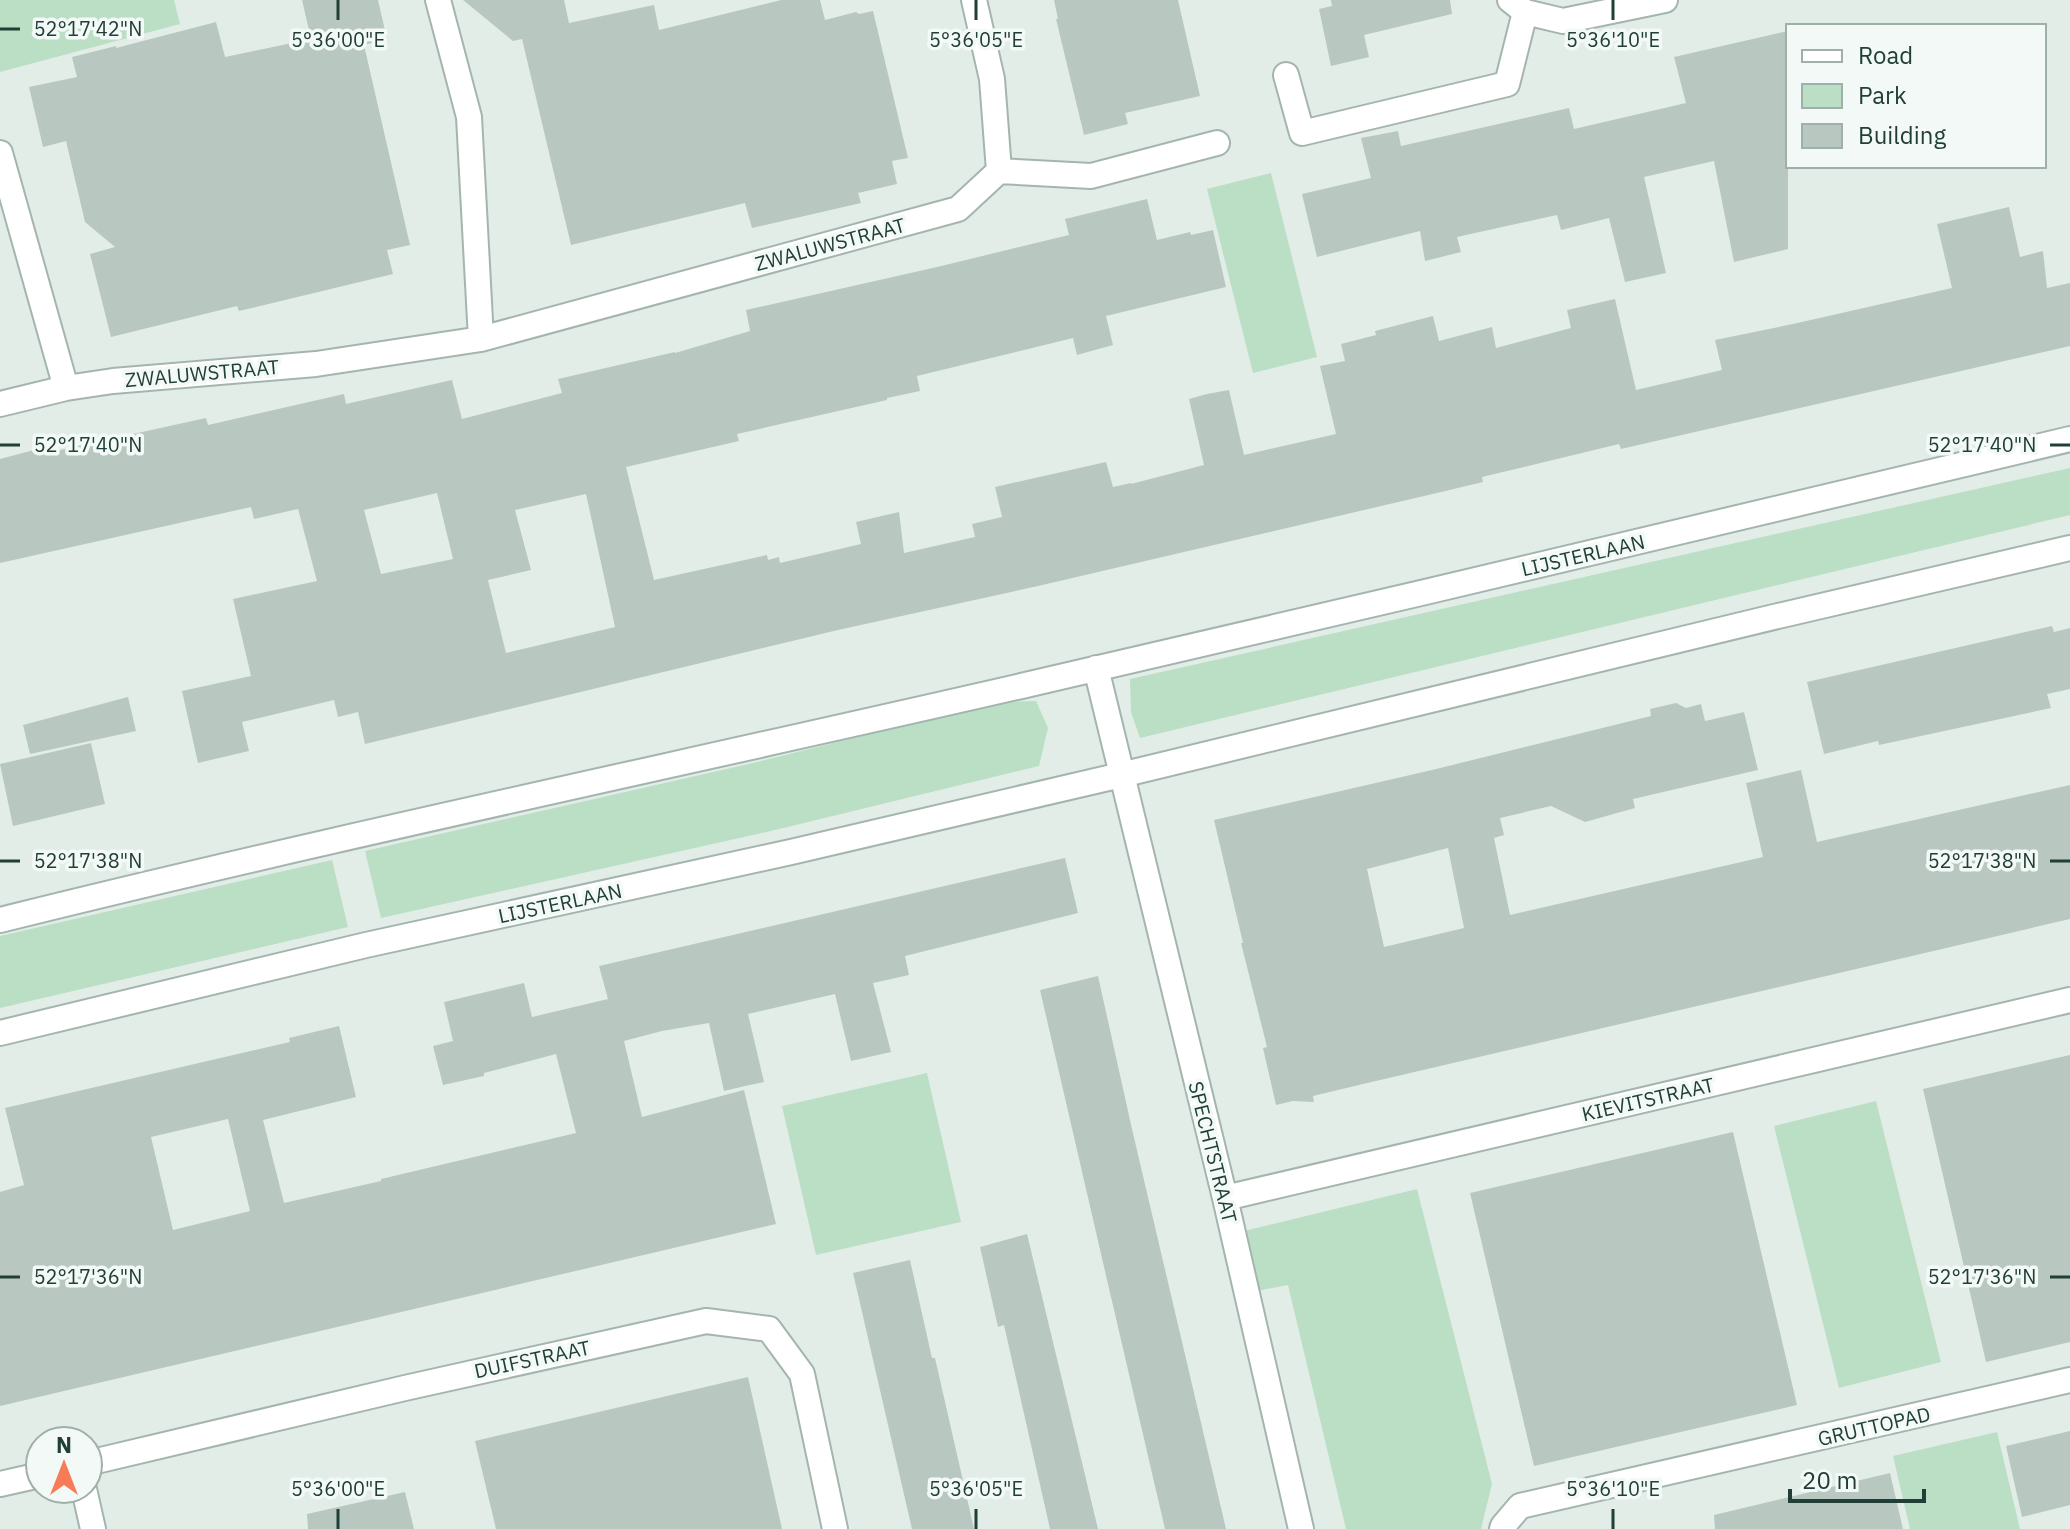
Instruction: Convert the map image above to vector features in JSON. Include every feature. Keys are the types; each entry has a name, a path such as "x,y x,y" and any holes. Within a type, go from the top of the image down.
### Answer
{"street":[{"path":"438,0 469,117 481,339"},
{"path":"974,0 992,79 999,171 1091,176 1217,143"},
{"path":"1286,75 1302,133 1507,84 1518,6 1563,21 1665,0"},
{"path":"0,153 66,388"},
{"name":"ZWALUWSTRAAT","path":"0,404 66,388 113,381 316,364 481,339 958,209 999,171"},
{"name":"LIJSTERLAAN","path":"0,920 198,871 1753,516 2070,439"},
{"name":"LIJSTERLAAN","path":"0,1033 366,945 791,852 1121,775 2070,548"},
{"path":"1096,668 1121,775"},
{"name":"SPECHTSTRAAT","path":"1121,775 1225,1198 1301,1529"},
{"name":"KIEVITSTRAAT","path":"1225,1198 2070,1000"},
{"name":"DUIFSTRAAT","path":"104,1459 451,1377 706,1321 769,1329 802,1374 835,1529"},
{"name":"GRUTTOPAD","path":"1502,1528 1520,1506 2070,1380"},
{"path":"0,1484 24,1479"},
{"path":"88,1505 93,1529"}],"green space":[{"path":"0,0 174,0 180,24 0,72"},
{"path":"1271,173 1317,357 1253,373 1207,189"},
{"path":"2070,468 2070,515 1140,738 1131,712 1130,679"},
{"path":"1036,701 1048,728 1039,766 771,831 381,918 365,851 753,763 998,702"},
{"path":"332,860 348,927 0,1008 0,936"},
{"path":"927,1073 961,1222 816,1255 782,1106"},
{"path":"1876,1101 1941,1362 1839,1388 1774,1126"},
{"path":"1417,1189 1492,1484 1481,1529 1346,1529 1288,1285 1257,1291 1244,1231"},
{"path":"1997,1432 2020,1529 1910,1529 1893,1456"}],"building":[{"path":"302,0 378,0 387,39 364,45 410,245 387,250 393,274 239,311 237,306 111,337 90,254 115,247 85,222 66,141 43,147 29,87 77,77 72,57 216,22 225,57 311,39"},
{"path":"463,0 564,0 569,23 654,5 659,30 781,0 820,0 825,20 873,11 908,158 892,161 897,184 858,193 861,203 752,228 745,203 571,245 522,39 513,41"},
{"path":"1054,0 1178,0 1200,96 1125,113 1128,124 1084,135"},
{"path":"1331,0 1450,0 1452,14 1364,35 1369,57 1331,66 1319,9 1332,6"},
{"path":"1786,31 1788,249 1734,262 1714,161 1644,177 1666,273 1625,282 1609,218 1561,230 1557,215 1457,237 1461,252 1425,261 1420,231 1317,257 1302,194 1371,178 1361,138 1398,131 1401,146 1569,108 1574,129 1686,103 1674,57"},
{"path":"1147,199 1157,240 1213,230 1226,287 1106,316 1113,345 1077,355 1073,338 917,376 920,391 737,434 739,441 626,467 654,580 767,555 768,560 779,557 780,563 861,544 856,522 899,512 904,553 975,537 972,524 1002,517 995,487 1106,462 1113,487 1204,465 1189,399 1207,394 1229,390 1244,455 1336,434 1320,366 1345,361 1341,344 1376,335 1375,331 1433,316 1439,341 1492,327 1496,348 1571,328 1567,310 1615,299 1636,390 1722,370 1715,340 1952,288 1937,224 2009,207 2020,257 2043,251 2047,288 2070,283 2070,346 1621,449 1619,444 1482,477 1483,482 838,630 365,744 358,712 338,717 334,700 242,722 249,751 198,763 182,691 251,676 233,599 317,581 298,509 254,519 251,507 0,563 0,459 49,446 51,452 206,418 208,425 344,394 346,404 452,380 462,419 562,393 558,379 675,353 750,331 746,310 1069,235 1065,219","holes":["437,493 453,559 381,574 364,510","586,494 615,627 506,653 488,580 531,570 515,510"]},
{"path":"2052,626 2054,632 2070,628 2070,689 2047,694 2051,708 1824,754 1807,682"},
{"path":"128,697 136,731 30,754 23,725"},
{"path":"1676,703 1686,708 1701,704 1705,721 1744,712 1758,770 1633,799 1635,808 1585,822 1551,806 1500,818 1504,835 1494,838 1510,915 1763,857 1746,783 1801,770 1817,842 2070,785 2070,919 1313,1096 1314,1102 1293,1101 1276,1105 1263,1048 1267,1047 1214,820 1651,716 1650,709","holes":["1448,848 1464,928 1384,947 1367,869"]},
{"path":"91,743 105,804 13,826 0,764"},
{"path":"1065,858 1078,913 905,956 909,975 873,983 891,1052 851,1061 835,994 748,1014 764,1082 724,1091 709,1023 624,1041 642,1117 744,1090 776,1224 0,1406 0,1192 24,1185 5,1108 290,1042 289,1038 339,1026 356,1097 263,1120 284,1203 381,1181 576,1133 556,1054 443,1085 433,1046 453,1041 444,1002 524,983 532,1017 608,999 599,966","holes":["228,1119 250,1211 173,1230 151,1137"]},
{"path":"1098,976 1226,1529 1165,1529 1111,1297 1040,990"},
{"path":"2070,1055 2070,1342 1986,1362 1923,1089"},
{"path":"1733,1132 1797,1405 1534,1466 1470,1193"},
{"path":"1027,1234 1098,1529 1050,1529 1004,1325 998,1327 980,1247"},
{"path":"910,1260 974,1529 912,1529 853,1273"},
{"path":"748,1377 782,1529 496,1529 475,1441"},
{"path":"2070,1431 2070,1505 2022,1517 2006,1446"},
{"path":"1890,1473 1903,1529 1715,1529 1714,1515"},
{"path":"405,1492 414,1529 308,1529 307,1514"}]}
